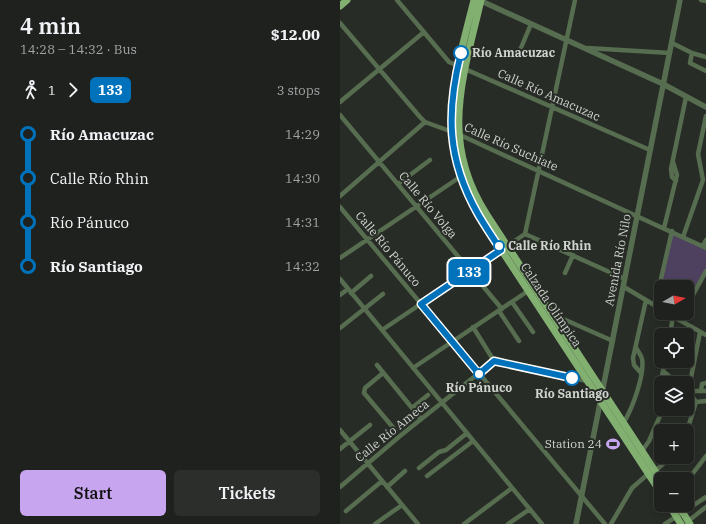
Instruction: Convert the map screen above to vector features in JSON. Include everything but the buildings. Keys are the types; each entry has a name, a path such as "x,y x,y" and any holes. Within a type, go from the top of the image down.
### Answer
{"main road":[{"path":"340,6 347,0"},
{"name":"Calzada Olímpica","path":"479,0 451,101 451,131 460,177 479,216 552,314 624,422 642,451 654,477"},
{"name":"Calzada Olímpica","path":"461,68 458,134 463,161 472,189 528,291 601,400 652,472"},
{"path":"679,514 686,523"}],"street":[{"name":"Calle Río Amacuzac","path":"397,0 449,62 650,150"},
{"path":"479,0 663,84 706,107"},
{"path":"382,330 525,234 575,0"},
{"name":"Avenida Río Nilo","path":"576,524 680,0"},
{"path":"701,0 706,0"},
{"name":"Calle Río Suchiate","path":"340,23 425,122 458,134 638,215 705,247"},
{"path":"518,55 531,24"},
{"path":"340,102 424,32"},
{"path":"672,43 692,53 706,57"},
{"path":"583,48 670,53"},
{"path":"692,53 690,63 706,71"},
{"path":"664,228 676,181 671,173 672,161 686,97"},
{"name":"Calle Río Volga","path":"340,115 470,271 500,310 519,341"},
{"path":"683,237 704,179 698,154 706,116"},
{"path":"340,196 425,122"},
{"path":"398,184 430,160"},
{"path":"340,258 460,177"},
{"name":"Calle Río Pánuco","path":"340,207 605,524"},
{"path":"661,280 672,231"},
{"path":"525,234 625,278"},
{"path":"705,247 706,240"},
{"path":"565,273 573,255"},
{"path":"694,293 706,271"},
{"path":"352,293 371,276"},
{"path":"340,279 542,524"},
{"path":"624,287 654,305"},
{"path":"340,295 348,289"},
{"path":"413,368 528,291"},
{"path":"340,328 383,294"},
{"path":"641,373 633,363 646,300"},
{"path":"512,302 533,332"},
{"path":"552,314 613,341"},
{"path":"680,320 706,335"},
{"path":"473,328 494,361 588,381"},
{"path":"692,376 700,332"},
{"path":"624,422 635,400 641,373 642,360 636,348"},
{"name":"Calle Río Ameca","path":"340,487 421,419 494,361"},
{"path":"377,365 421,419"},
{"path":"663,376 664,368"},
{"path":"663,371 669,376"},
{"path":"383,373 365,388 364,393 396,431"},
{"path":"703,391 702,384 706,383"},
{"path":"412,408 428,395"},
{"path":"690,424 696,402 694,399"},
{"path":"696,402 706,401"},
{"path":"642,451 660,416"},
{"path":"340,449 370,425"},
{"path":"340,430 418,524"},
{"path":"419,468 439,452 446,450 467,433"},
{"path":"427,476 473,441"},
{"path":"694,472 706,456"},
{"path":"611,524 632,488 662,464"},
{"path":"387,486 405,471"},
{"path":"346,511 382,481"},
{"path":"464,524 512,488"},
{"path":"665,524 706,497"},
{"path":"375,524 402,505"},
{"path":"686,523 706,507"},
{"path":"508,524 530,509"}],"shaded area":[{"path":"672,231 706,248 706,271 694,293 694,280 661,280"}],"bus line":[{"name":"133","path":"461,53 451,101 450,119 454,151 462,182 469,197 479,216 501,250 421,304 479,374 494,361 572,378"}],"place":[{"name":"Río Amacuzac","path":"461,53"},
{"name":"Calle Río Rhin","path":"499,246"},
{"name":"Río Pánuco","path":"479,374"},
{"name":"Río Santiago","path":"572,378"},
{"name":"Station 24","path":"613,444"}]}
